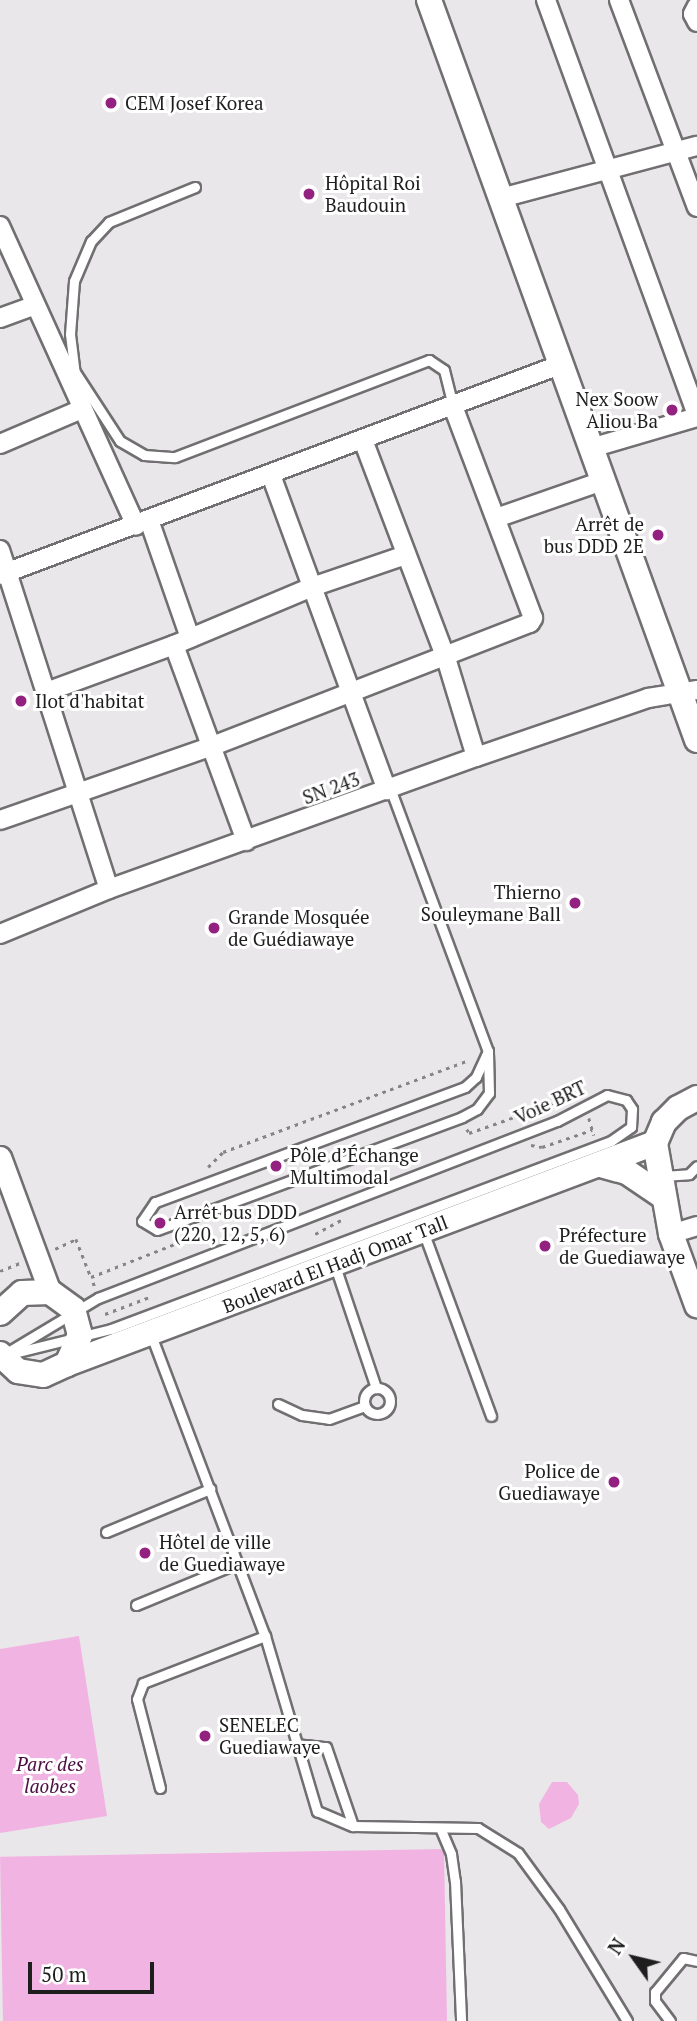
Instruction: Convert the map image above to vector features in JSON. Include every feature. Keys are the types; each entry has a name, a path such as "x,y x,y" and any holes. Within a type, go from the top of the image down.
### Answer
{"main road":[{"path":"429,0 603,481 689,691 697,740"},
{"path":"696,1102 664,1122 655,1143 659,1186 671,1234 697,1305"},
{"name":"Boulevard El Hadj Omar Tall","path":"0,1383 29,1375 43,1375 335,1266 600,1155 655,1143"},
{"path":"600,1155 627,1172 659,1186"},
{"path":"0,1312 22,1293 50,1292 73,1309 80,1335 67,1364"},
{"path":"0,1355 29,1375"}],"street":[{"path":"547,0 697,416 591,448"},
{"path":"619,0 697,207"},
{"path":"697,6 692,14 697,22"},
{"path":"501,198 607,167 697,146"},
{"path":"0,226 82,409 142,523 182,642 210,747 246,841"},
{"path":"0,318 35,305"},
{"path":"4,574 562,364"},
{"path":"0,820 352,694 532,621 453,406"},
{"path":"0,444 82,409"},
{"path":"363,440 446,658 476,757"},
{"path":"271,475 388,789"},
{"path":"496,518 603,481"},
{"path":"0,550 4,574 81,792 109,889"},
{"path":"46,692 182,642 313,587 406,555"},
{"name":"SN 243","path":"0,934 109,889 476,757 648,698 689,691"},
{"path":"0,1157 50,1292"},
{"path":"671,1234 697,1226"}],"lane":[{"path":"195,187 108,222 91,241 75,281 70,334 75,372 120,440 144,455 175,457 429,360 444,370 453,406"},
{"path":"388,789 488,1051 489,1093 477,1109 462,1117 157,1230 142,1221 155,1202 453,1091 477,1077 488,1051"},
{"name":"Voie BRT","path":"607,1096 617,1096 632,1110 631,1127 611,1141 600,1155 111,1329 0,1355 73,1309 607,1096"},
{"path":"659,1186 689,1174 697,1166"},
{"path":"423,1230 491,1416"},
{"path":"335,1266 376,1388"},
{"path":"150,1333 265,1636 317,1811 353,1825 440,1830 478,1828 518,1853 559,1909 627,2021"},
{"path":"376,1388 387,1391 389,1408 373,1414 365,1406 366,1394 376,1388"},
{"path":"278,1404 302,1415 329,1419 365,1406"},
{"path":"106,1532 210,1489"},
{"path":"136,1605 238,1563"},
{"path":"160,1788 137,1699 143,1683 265,1636"},
{"path":"295,1744 326,1747 353,1825"},
{"path":"440,1830 451,1854 455,1881 461,2021"},
{"path":"670,2021 655,2001 655,1992 683,1958 697,1961"}],"path":[{"path":"446,1070 453,1091"},
{"path":"462,1117 469,1133 582,1093 600,1155"},
{"path":"528,1144 542,1147 593,1129"},
{"path":"315,1234 347,1217"},
{"path":"105,1314 152,1296"}],"green space":[{"name":"Parc des laobes","path":"79,1636 107,1816 0,1833 0,1649"},
{"path":"552,1782 567,1782 578,1795 579,1804 571,1818 549,1829 541,1822 539,1804"},
{"path":"444,1849 447,2021 3,2021 0,1857"}],"place":[{"name":"CEM Josef Korea","path":"111,103"},
{"name":"Hôpital Roi Baudouin","path":"309,194"},
{"name":"Nex Soow Aliou Ba","path":"672,410"},
{"name":"Arrêt de bus DDD 2E","path":"658,535"},
{"name":"Ilot d'habitat","path":"21,701"},
{"name":"Thierno Souleymane Ball","path":"575,903"},
{"name":"Grande Mosquée de Guédiawaye","path":"214,928"},
{"name":"Pôle d’Échange Multimodal","path":"276,1166"},
{"name":"Arrêt bus DDD (220, 12, 5, 6)","path":"160,1223"},
{"name":"Préfecture de Guediawaye","path":"545,1246"},
{"name":"Police de Guediawaye","path":"614,1482"},
{"name":"Hôtel de ville de Guediawaye","path":"145,1553"},
{"name":"SENELEC Guediawaye","path":"205,1736"}]}
